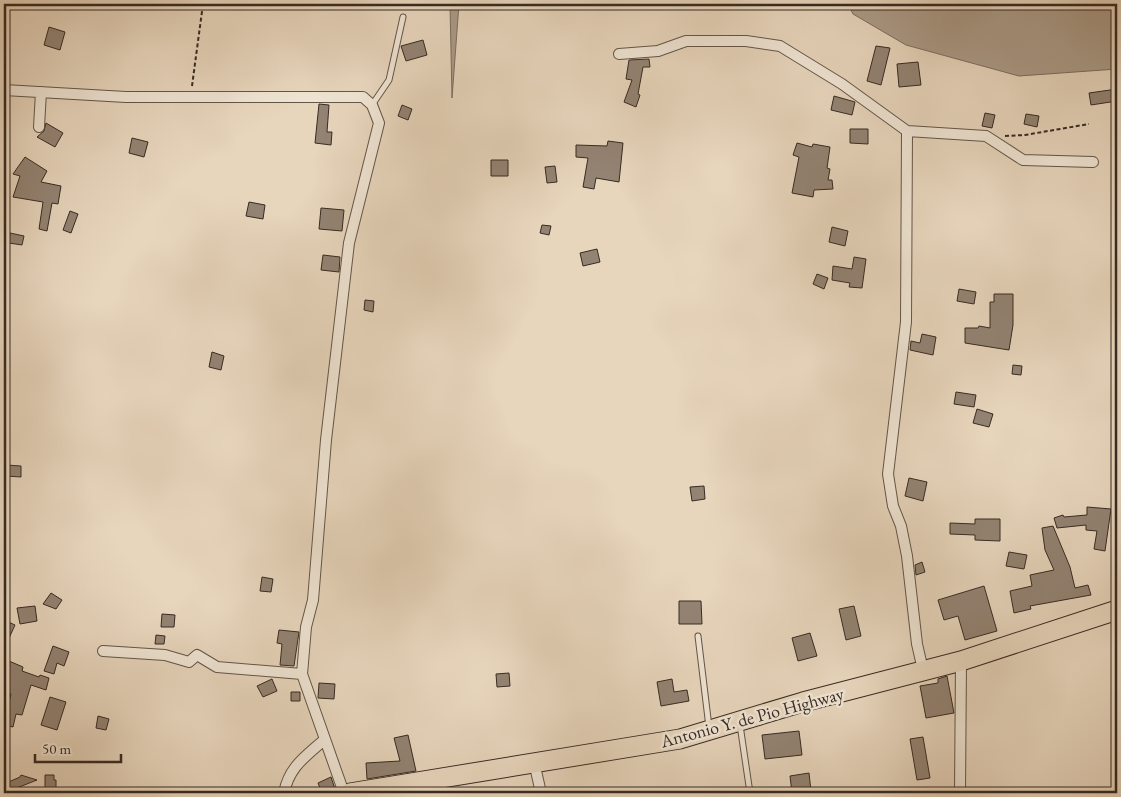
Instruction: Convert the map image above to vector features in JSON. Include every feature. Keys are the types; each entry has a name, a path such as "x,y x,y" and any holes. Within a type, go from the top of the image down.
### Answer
{"highway":[{"name":"Antonio Y. de Pio Highway","path":"350,793 680,739 803,702 961,661 1117,610"}],"street":[{"path":"619,54 658,51 686,41 746,42 780,46 842,84 907,131 986,136 1023,160 1092,162"},
{"path":"4,90 126,97 190,95 363,97 372,105 380,122 349,243 326,440 313,600 306,627 302,674 344,793"},
{"path":"40,127 41,92"},
{"path":"907,131 906,322 888,474 892,506 901,526 907,556 917,644 923,670"},
{"path":"103,651 165,655 189,662 197,655 217,667 302,674"},
{"path":"960,793 961,661"},
{"path":"284,793 287,778 324,740"},
{"path":"534,762 541,793"}],"lane":[{"path":"372,105 390,80 403,17"},
{"path":"698,636 709,731"},
{"path":"740,722 750,793"}],"path":[{"path":"190,95 203,4"},
{"path":"986,136 1026,135 1089,124"}],"shaded area":[{"path":"450,4 459,4 452,98"},
{"path":"848,4 1117,4 1117,69 1019,76 906,45 853,14"}],"building":[{"path":"49,27 65,32 60,50 44,45"},
{"path":"423,40 427,55 406,61 401,46"},
{"path":"876,46 890,48 881,85 867,81"},
{"path":"649,59 650,67 643,67 638,94 640,95 636,107 624,102 632,80 626,79 629,60"},
{"path":"918,62 921,85 899,87 897,64"},
{"path":"1117,89 1117,101 1091,105 1089,93"},
{"path":"834,96 855,102 852,115 831,110"},
{"path":"319,104 329,105 327,132 332,132 331,145 315,143"},
{"path":"402,105 412,109 408,120 398,116"},
{"path":"985,113 995,115 992,128 982,126"},
{"path":"1026,114 1039,116 1037,127 1024,124"},
{"path":"46,123 63,133 55,147 37,137 44,131"},
{"path":"850,129 868,129 868,144 850,143"},
{"path":"132,138 148,142 144,157 129,153"},
{"path":"608,141 623,143 619,182 596,178 594,189 583,187 588,158 576,157 576,145 607,146"},
{"path":"797,143 812,147 813,144 830,147 827,168 830,169 828,180 832,180 833,189 814,190 813,197 792,193 799,157 793,155"},
{"path":"25,157 47,171 41,182 61,186 58,204 52,203 47,231 39,229 43,202 13,197 20,176 13,174"},
{"path":"491,160 508,160 508,176 491,176"},
{"path":"555,166 557,182 547,183 545,167"},
{"path":"249,202 265,205 263,219 246,216"},
{"path":"321,208 344,210 342,231 319,229"},
{"path":"70,211 78,214 71,233 63,230"},
{"path":"542,225 551,226 549,235 540,233"},
{"path":"832,227 848,231 845,246 829,242"},
{"path":"10,233 24,236 22,245 9,243"},
{"path":"597,249 600,262 583,266 580,253"},
{"path":"323,255 340,257 339,272 321,270"},
{"path":"854,257 866,259 862,288 849,287 850,283 832,280 833,266 852,269"},
{"path":"817,274 828,278 824,289 813,284"},
{"path":"959,289 976,292 974,304 957,301"},
{"path":"994,294 1013,294 1013,325 1009,350 965,343 965,328 978,328 979,326 990,328 990,302 994,302"},
{"path":"365,300 374,301 373,312 364,310"},
{"path":"922,334 936,337 933,355 910,350 911,341 920,343"},
{"path":"212,352 224,356 221,370 209,367"},
{"path":"1013,365 1022,366 1021,375 1012,374"},
{"path":"956,392 976,395 974,407 954,404"},
{"path":"977,409 993,414 989,427 973,423"},
{"path":"6,465 21,466 21,477 6,476"},
{"path":"909,478 927,482 923,501 905,496"},
{"path":"704,486 705,499 692,501 690,487"},
{"path":"1087,507 1111,509 1105,551 1094,549 1097,531 1086,530 1086,525 1057,528 1054,518 1063,515 1064,517 1087,515"},
{"path":"975,519 1000,519 1000,541 975,540 975,535 950,534 950,523 975,524"},
{"path":"1053,526 1070,567 1075,588 1088,585 1091,595 1030,606 1031,609 1014,613 1010,591 1032,586 1030,575 1054,570 1045,550 1042,528"},
{"path":"1009,552 1027,555 1024,569 1006,566"},
{"path":"922,562 925,572 916,575 915,565"},
{"path":"262,577 273,579 271,592 260,591"},
{"path":"984,586 997,631 965,640 958,616 944,620 938,600"},
{"path":"51,593 62,600 56,609 43,604"},
{"path":"679,601 701,601 702,624 679,624"},
{"path":"35,606 37,621 20,624 17,608"},
{"path":"854,606 861,636 846,640 839,609"},
{"path":"162,614 175,615 174,627 161,627"},
{"path":"4,620 15,625 4,649"},
{"path":"279,630 299,632 294,666 280,665 282,644 277,643"},
{"path":"810,633 817,656 798,661 792,638"},
{"path":"156,635 165,636 164,644 155,644"},
{"path":"53,646 69,652 64,666 57,663 54,674 44,671"},
{"path":"9,661 23,667 22,671 39,677 40,675 49,678 46,690 31,685 22,715 16,714 13,727 4,725 4,714 6,714 11,694 4,691 4,676"},
{"path":"509,673 510,686 497,687 496,674"},
{"path":"947,676 954,713 926,718 920,686 938,683 938,679"},
{"path":"272,679 277,691 263,697 257,686"},
{"path":"672,679 674,692 687,690 689,701 661,706 657,682"},
{"path":"319,683 335,684 334,699 318,698"},
{"path":"291,692 300,692 300,701 291,701"},
{"path":"50,697 66,702 57,730 41,725"},
{"path":"98,716 109,719 106,730 96,728"},
{"path":"799,731 802,755 765,759 762,735"},
{"path":"408,735 416,771 367,779 366,763 400,761 394,738"},
{"path":"923,737 930,778 917,780 910,739"},
{"path":"809,773 811,791 792,793 790,776"},
{"path":"21,775 37,780 4,793 4,784"},
{"path":"45,775 54,775 56,791 45,791"},
{"path":"331,777 335,789 322,793 318,783"}]}
